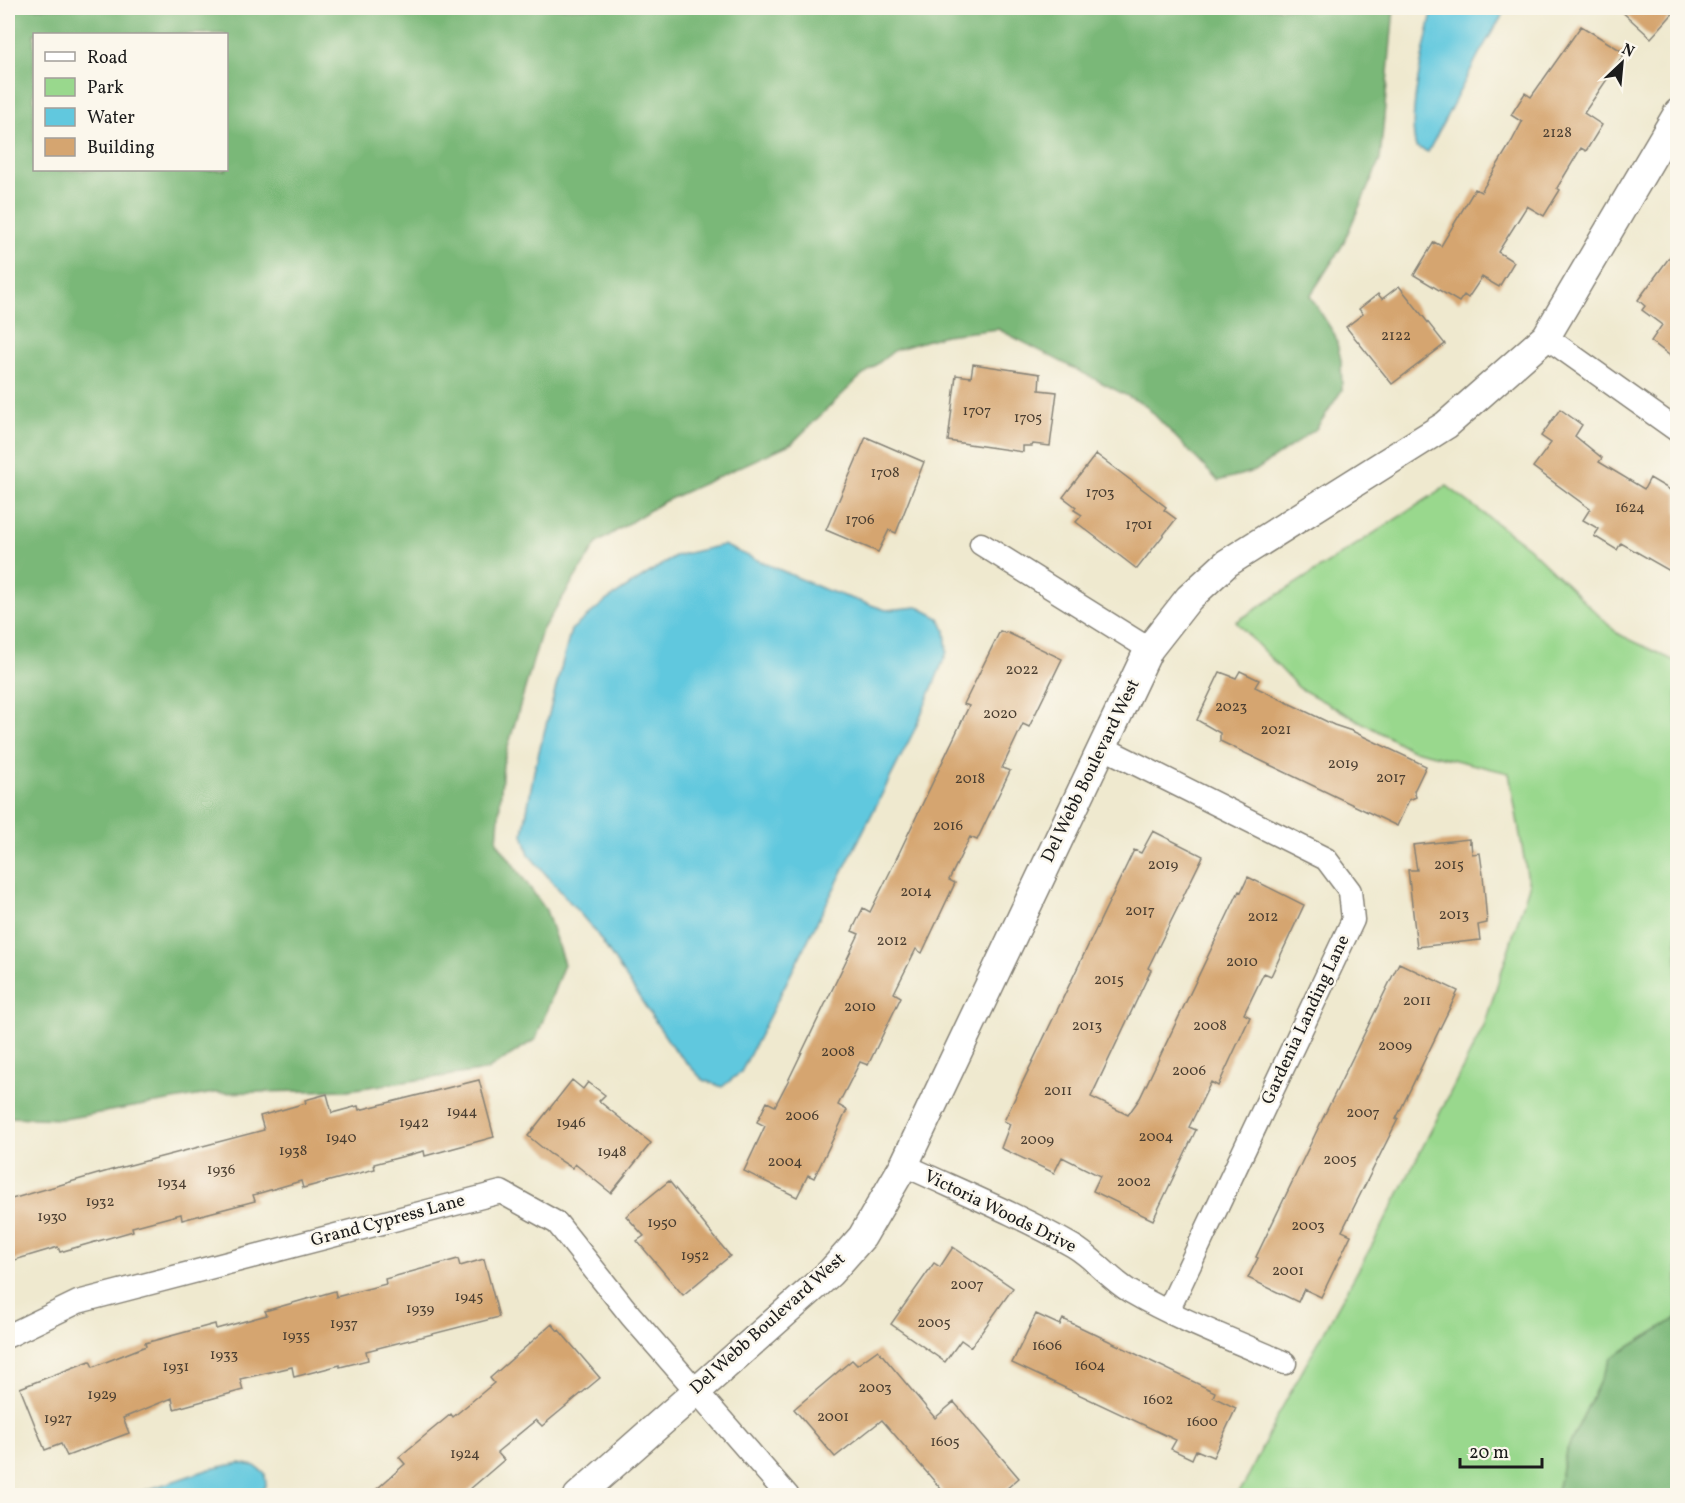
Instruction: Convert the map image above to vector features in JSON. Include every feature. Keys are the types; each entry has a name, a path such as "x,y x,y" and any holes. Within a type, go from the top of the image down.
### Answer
{"street":[{"name":"Del Webb Boulevard West","path":"578,1496 830,1273 862,1237 904,1165 1149,649 1190,598 1227,563 1446,424 1546,337 1677,113"},
{"path":"1546,337 1677,431"},
{"path":"981,544 1149,649"},
{"name":"Gardenia Landing Lane","path":"1102,747 1326,859 1350,891 1353,920 1168,1311"},
{"name":"Victoria Woods Drive","path":"904,1165 1077,1248 1108,1276 1130,1291 1168,1311 1285,1363"},
{"name":"Grand Cypress Lane","path":"8,1336 78,1302 501,1192 556,1222 694,1391 788,1496"}],"green space":[{"path":"8,8 1394,8 1380,160 1342,246 1310,296 1335,335 1341,360 1342,390 1316,429 1255,471 1218,481 1145,405 998,329 945,335 895,350 857,380 792,443 661,503 597,543 542,630 503,764 497,842 546,910 564,964 536,1039 487,1070 348,1090 214,1093 64,1119 8,1117"},
{"path":"1447,486 1528,547 1618,634 1677,662 1677,1318 1611,1358 1566,1452 1556,1495 1235,1496 1244,1485 1279,1413 1382,1227 1484,1026 1529,886 1509,773 1410,749 1299,688 1236,622"},
{"path":"1677,1318 1677,1495 1556,1495 1566,1452 1611,1358"}],"water":[{"path":"1433,8 1507,8 1480,52 1428,152 1416,147 1413,117 1418,79"},
{"path":"723,545 826,590 886,610 918,607 939,618 945,630 947,652 915,729 741,1072 722,1087 703,1080 673,1048 595,931 529,855 523,834 534,771 571,630 607,600 675,556"},
{"path":"240,1463 255,1466 265,1474 266,1485 258,1495 132,1495 210,1469"}],"building":[{"path":"1618,8 1677,8 1677,9 1651,38"},
{"path":"1581,26 1625,53 1584,113 1602,125 1586,151 1581,148 1557,188 1560,190 1544,216 1527,206 1498,252 1514,262 1499,287 1482,277 1468,298 1464,295 1459,302 1414,275 1434,242 1441,246 1475,189 1481,192 1522,122 1511,115 1525,93 1531,97"},
{"path":"1677,247 1677,361 1651,341 1662,325 1642,310 1645,306 1638,300"},
{"path":"1399,286 1445,344 1392,384 1346,327 1363,314 1359,309 1378,294 1382,299"},
{"path":"973,364 1040,374 1039,390 1057,392 1050,446 1033,444 1023,446 1023,452 948,441 956,375 971,377"},
{"path":"1560,409 1582,425 1575,436 1602,458 1599,462 1644,489 1650,478 1677,494 1677,575 1621,543 1617,550 1594,536 1599,529 1583,520 1590,509 1533,467 1551,443 1541,436"},
{"path":"866,437 924,462 896,533 889,530 878,552 826,530"},
{"path":"1096,454 1166,507 1164,510 1176,519 1137,569 1076,522 1082,515 1074,510 1076,507 1063,497"},
{"path":"1000,631 1062,659 1029,727 1023,724 1002,768 1010,771 977,840 970,837 949,880 955,883 922,953 916,949 894,993 901,997 868,1065 860,1062 838,1105 847,1110 814,1178 808,1175 797,1197 744,1171 765,1126 757,1122 767,1102 775,1106 788,1081 859,934 852,931 863,908 870,912 890,872 969,706 964,704"},
{"path":"1240,671 1259,680 1255,687 1426,766 1414,791 1416,797 1409,800 1397,826 1220,741 1220,733 1197,720 1220,672 1236,678"},
{"path":"1153,831 1203,856 1148,968 1151,970 1091,1097 1128,1115 1140,1098 1239,891 1241,892 1248,877 1304,905 1271,976 1264,973 1244,1014 1250,1017 1218,1086 1211,1082 1189,1127 1196,1130 1153,1220 1093,1191 1100,1176 1062,1157 1054,1173 1001,1148 1010,1124 1004,1121 1134,850 1141,853"},
{"path":"1469,839 1472,854 1480,853 1483,875 1487,923 1478,925 1480,940 1417,947 1408,870 1417,870 1413,845"},
{"path":"1399,963 1458,991 1342,1231 1351,1235 1321,1297 1304,1289 1298,1302 1248,1278 1258,1258 1256,1257"},
{"path":"479,1080 494,1137 425,1156 424,1151 374,1164 375,1169 303,1188 301,1181 253,1195 255,1201 182,1220 181,1214 132,1227 133,1231 60,1252 58,1247 8,1262 8,1200 264,1130 260,1116 306,1103 305,1100 327,1094 332,1113 358,1106 359,1110"},
{"path":"572,1080 583,1089 588,1082 605,1095 599,1101 651,1143 611,1193 575,1164 572,1168 528,1136"},
{"path":"669,1181 730,1256 683,1295 637,1241 644,1236 626,1216"},
{"path":"953,1247 1013,1288 971,1347 961,1340 945,1362 891,1324 934,1263 940,1267"},
{"path":"458,1259 460,1266 484,1259 499,1317 366,1351 368,1360 340,1367 340,1365 294,1377 292,1367 240,1379 243,1390 174,1409 172,1398 123,1418 129,1433 67,1456 61,1444 45,1450 20,1388 90,1361 93,1367 146,1346 145,1343 215,1324 216,1329 267,1315 265,1311 335,1291 336,1297 386,1284 385,1279"},
{"path":"1036,1314 1060,1325 1063,1319 1215,1392 1213,1397 1236,1408 1213,1457 1196,1450 1192,1459 1171,1449 1176,1440 1012,1363"},
{"path":"552,1324 600,1378 542,1426 536,1420 497,1452 504,1460 462,1496 369,1496 405,1464 399,1457 451,1414 453,1417 494,1383 490,1378"},
{"path":"878,1350 935,1418 954,1402 1019,1478 998,1496 947,1496 882,1420 835,1457 794,1409 852,1360 857,1365"}]}
